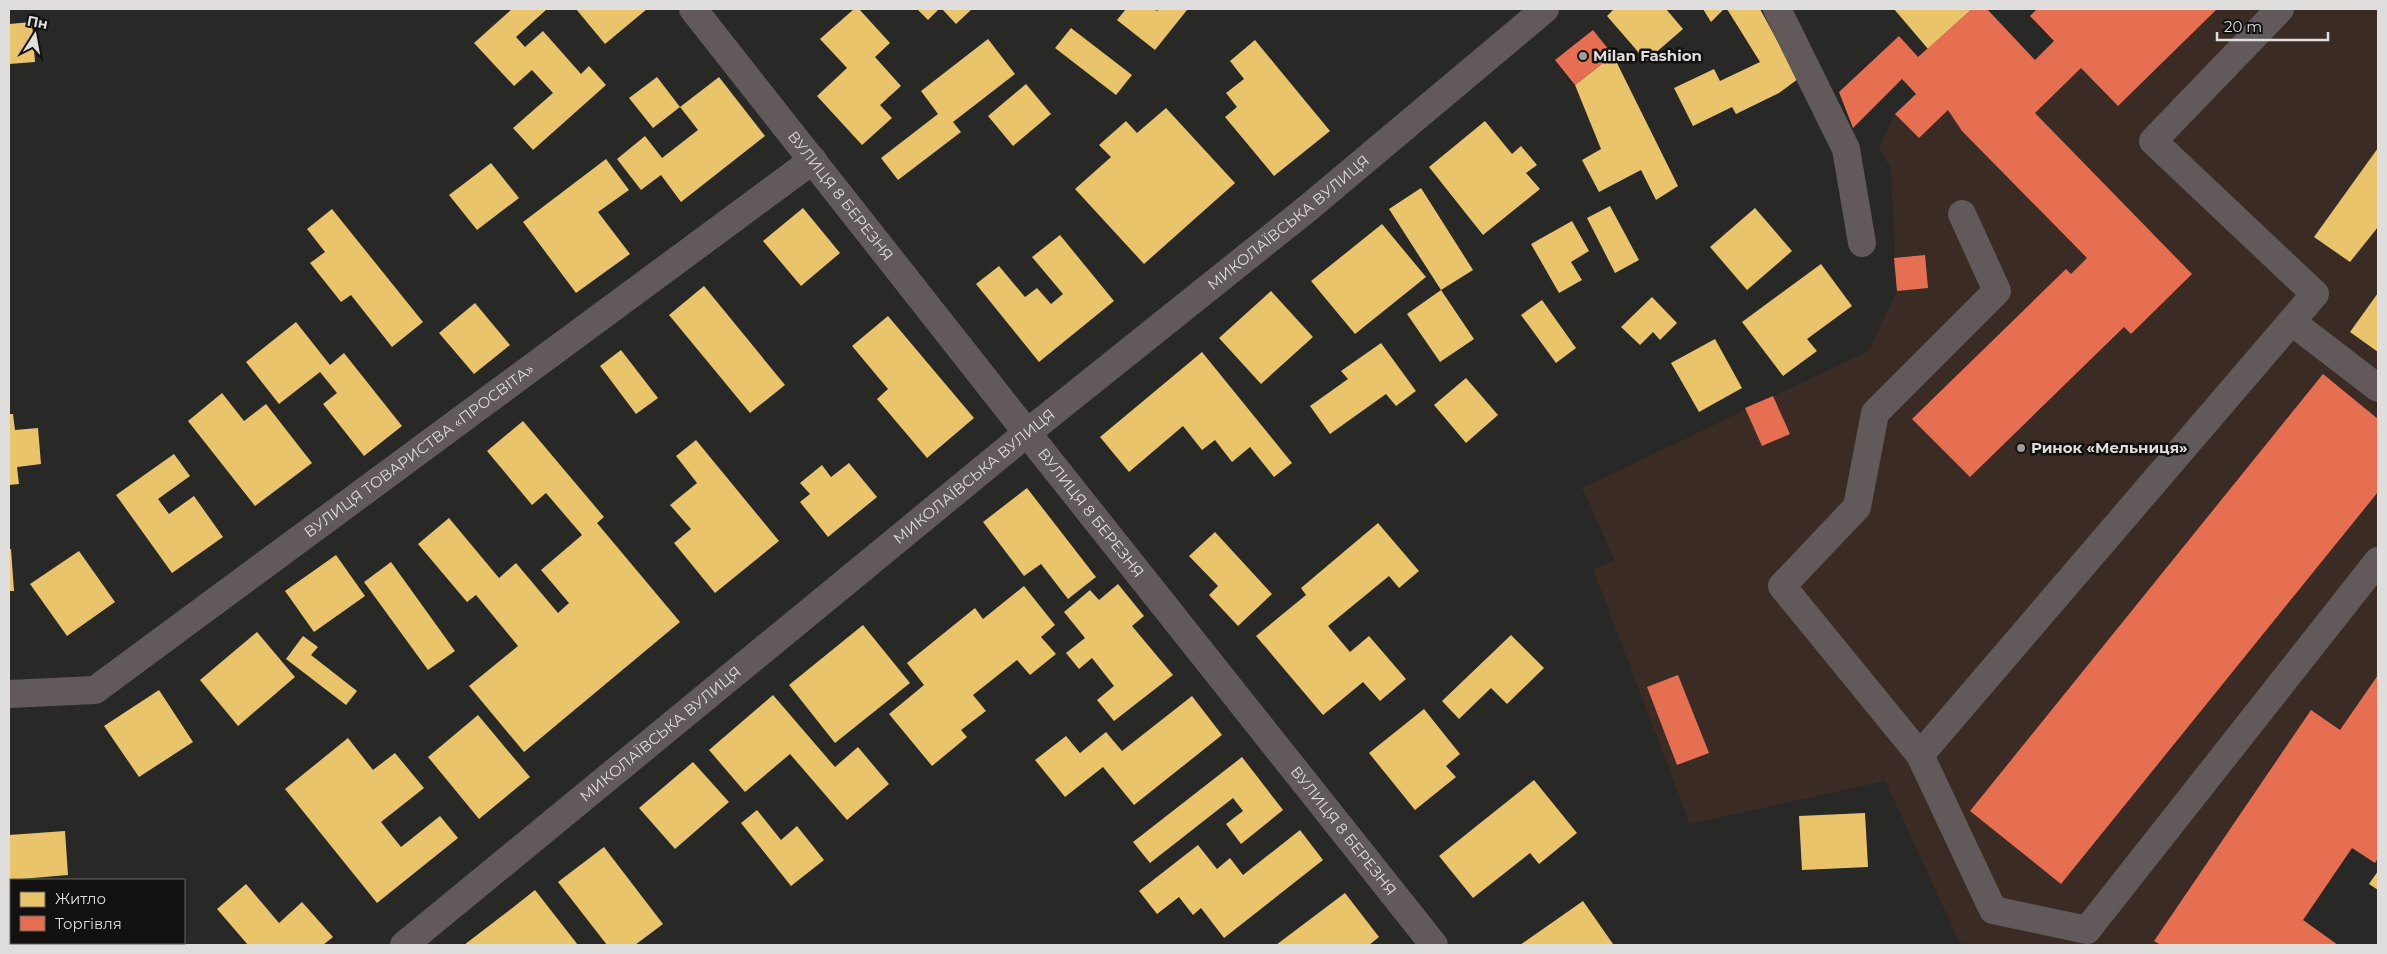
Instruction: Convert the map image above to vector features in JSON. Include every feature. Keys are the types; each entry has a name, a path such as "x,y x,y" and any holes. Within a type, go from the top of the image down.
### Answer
{"street":[{"name":"ВУЛИЦЯ 8 БЕРЕЗНЯ","path":"693,9 1434,945"},
{"name":"МИКОЛАЇВСЬКА ВУЛИЦЯ","path":"404,945 1027,433 1308,208 1545,9"},
{"path":"1777,9 1846,149 1862,244"},
{"path":"1920,755 2315,294 2153,141 2280,9"},
{"name":"ВУЛИЦЯ ТОВАРИСТВА «ПРОСВІТА»","path":"9,694 95,690 813,160"},
{"path":"1962,214 1997,291 1875,413 1857,507 1782,586 1920,755 1992,910 2087,930 2378,561"},
{"path":"2292,322 2378,388"}],"shaded area":[{"name":"Ринок «Мельниця»","path":"2037,9 2378,9 2378,809 2286,945 1973,945 1960,943 1885,781 1690,824 1593,569 1615,561 1582,488 1868,351 1897,291 1891,169 1879,148 1895,114 1919,138 1948,110 2035,60 2054,41 2030,16"}],"building: Житло":[{"path":"512,9 547,9 516,37 525,47 543,31 581,74 589,66 606,85 533,150 513,128 553,93 532,70 514,86 474,43"},
{"path":"576,9 647,9 605,44"},
{"path":"854,9 859,9 890,43 875,57 901,86 880,105 892,118 862,145 817,96 847,68 820,39"},
{"path":"917,9 939,9 928,20"},
{"path":"942,9 972,9 956,24"},
{"path":"1126,9 1187,10 1155,50 1117,20"},
{"path":"1614,9 1666,9 1683,29 1646,61 1607,16"},
{"path":"1703,9 1724,9 1711,22"},
{"path":"1727,9 1760,9 1798,79 1779,93 1736,114 1732,107 1693,126 1674,88 1714,69 1720,81 1760,62"},
{"path":"1894,9 1972,9 1928,49"},
{"path":"32,22 35,62 9,64 9,24"},
{"path":"1071,28 1132,75 1116,95 1055,48"},
{"path":"988,39 1015,74 953,122 961,132 898,180 881,158 938,114 921,91"},
{"path":"1255,40 1330,131 1274,176 1225,117 1237,107 1226,93 1244,79 1230,61"},
{"path":"1613,55 1678,186 1656,200 1641,170 1599,192 1582,160 1601,149 1575,85"},
{"path":"657,77 680,107 653,128 629,98"},
{"path":"719,77 765,136 681,202 661,175 641,190 617,159 645,136 662,158 698,130 680,107"},
{"path":"1026,84 1051,114 1013,146 988,116"},
{"path":"1166,108 1235,183 1144,264 1075,189 1111,157 1099,145 1126,121 1137,133"},
{"path":"1485,121 1512,154 1521,146 1537,165 1526,173 1540,189 1483,235 1429,167"},
{"path":"2378,148 2378,227 2350,262 2314,237"},
{"path":"606,159 629,190 598,212 630,254 576,293 523,222"},
{"path":"491,163 519,198 477,230 449,195"},
{"path":"1421,188 1473,270 1441,290 1389,209"},
{"path":"1610,206 1639,260 1615,273 1587,218"},
{"path":"803,208 840,253 801,286 763,241"},
{"path":"1755,208 1792,251 1747,290 1710,247"},
{"path":"332,209 423,322 392,347 351,295 341,302 310,263 325,252 307,229"},
{"path":"1572,221 1589,251 1571,262 1582,280 1559,293 1531,244"},
{"path":"1382,224 1426,277 1355,334 1311,281"},
{"path":"1060,235 1114,301 1039,362 976,284 999,266 1025,297 1037,288 1051,304 1063,294 1032,257"},
{"path":"1821,264 1852,306 1807,339 1817,351 1783,376 1742,322"},
{"path":"704,286 785,385 750,413 669,315"},
{"path":"1441,290 1474,339 1440,362 1407,314"},
{"path":"1271,291 1313,337 1261,384 1219,338"},
{"path":"2378,293 2378,352 2350,332"},
{"path":"1652,297 1677,323 1660,340 1653,332 1640,345 1621,327"},
{"path":"1542,300 1576,348 1556,363 1521,315"},
{"path":"475,303 510,345 474,374 439,333"},
{"path":"888,316 974,418 927,458 877,399 888,389 852,346"},
{"path":"296,322 330,365 344,353 402,426 364,456 323,404 337,393 320,372 279,404 246,362"},
{"path":"1715,339 1742,388 1699,412 1671,363"},
{"path":"1381,343 1416,391 1396,406 1386,394 1330,434 1310,406 1348,379 1341,371"},
{"path":"621,350 658,398 636,414 600,366"},
{"path":"1202,352 1292,463 1274,477 1250,447 1232,462 1215,440 1202,450 1183,426 1129,472 1100,437"},
{"path":"1466,378 1498,415 1466,443 1434,405"},
{"path":"222,393 244,421 266,404 312,463 255,506 188,421"},
{"path":"9,414 13,414 15,430 38,428 41,464 17,467 19,484 9,485"},
{"path":"523,421 604,517 597,523 680,622 524,752 469,686 518,646 476,595 467,602 418,544 449,518 499,578 516,563 558,613 569,603 541,570 582,535 546,493 532,505 487,451"},
{"path":"696,440 779,541 715,593 674,543 691,529 670,505 697,483 676,456"},
{"path":"174,454 190,476 158,499 169,514 194,496 223,537 172,573 116,495"},
{"path":"849,463 877,497 828,537 800,502 810,494 800,483 822,465 831,477"},
{"path":"1027,488 1096,577 1068,599 1041,564 1024,576 983,522"},
{"path":"1378,523 1419,571 1399,588 1389,576 1328,626 1350,652 1369,636 1406,679 1380,701 1363,682 1323,715 1256,636 1306,595 1301,588"},
{"path":"1215,532 1272,594 1238,626 1209,595 1218,586 1189,556"},
{"path":"9,549 11,549 14,591 9,591"},
{"path":"79,551 115,602 67,636 30,584"},
{"path":"336,555 365,596 314,632 285,591"},
{"path":"391,562 455,651 428,670 364,582"},
{"path":"1118,584 1144,616 1132,626 1173,675 1114,721 1097,700 1114,686 1092,658 1079,669 1066,653 1085,638 1064,612 1090,590 1099,600"},
{"path":"1024,586 1055,625 1041,637 1056,654 1030,675 1017,660 973,695 986,711 961,730 967,737 932,766 889,714 924,685 907,663 975,608 983,619"},
{"path":"863,625 910,683 835,743 789,685"},
{"path":"257,632 295,677 238,726 200,680"},
{"path":"1511,635 1544,668 1507,704 1491,688 1459,719 1442,701"},
{"path":"303,636 318,647 311,655 357,691 346,705 286,659"},
{"path":"159,690 193,742 139,777 104,726"},
{"path":"773,695 835,767 858,747 889,784 847,820 790,754 745,792 709,750"},
{"path":"1192,696 1222,735 1134,805 1103,767 1065,797 1035,760 1066,736 1080,753 1106,732 1122,751"},
{"path":"1424,709 1460,754 1446,766 1456,777 1415,810 1369,753"},
{"path":"478,715 530,777 479,819 428,757"},
{"path":"348,738 373,770 395,753 424,788 381,822 401,847 440,816 458,838 377,903 285,789"},
{"path":"1242,757 1283,810 1241,844 1226,824 1243,811 1233,798 1150,863 1133,842"},
{"path":"693,762 729,802 675,849 639,808"},
{"path":"1534,780 1577,833 1539,864 1530,853 1473,898 1439,856"},
{"path":"757,810 781,840 797,826 824,860 791,886 741,823"},
{"path":"1865,813 1868,867 1802,870 1799,816"},
{"path":"1300,830 1323,860 1224,938 1201,908 1193,915 1179,897 1157,914 1139,891 1198,845 1217,869 1230,858 1243,875"},
{"path":"65,831 68,875 9,880 9,835"},
{"path":"604,847 663,924 635,945 607,945 558,882"},
{"path":"2378,871 2378,890 2369,884"},
{"path":"246,884 279,923 302,902 333,937 323,945 248,945 217,909"},
{"path":"535,890 578,945 464,945 511,909"},
{"path":"1345,893 1379,937 1369,945 1276,945"},
{"path":"1583,901 1613,944 1520,945"}],"building: Торгівля":[{"path":"1972,9 1987,9 2035,60 2054,41 2030,16 2037,9 2217,9 2118,106 2081,68 2035,113 2192,274 2131,334 2124,327 1970,477 1912,419 2066,269 2071,274 2087,258 1962,131 1948,110 1919,138 1895,114 1916,94 1902,79 1853,128 1839,92 1899,36 1918,57"},
{"path":"1593,30 1613,55 1575,85 1555,60"},
{"path":"1925,255 1928,288 1897,291 1894,258"},
{"path":"2323,374 2378,419 2378,492 2061,884 1970,811"},
{"path":"1773,396 1790,434 1762,446 1745,408"},
{"path":"1678,675 1709,753 1677,765 1647,687"},
{"path":"2378,675 2378,858 2375,863 2352,848 2303,920 2338,945 2161,945 2154,941 2311,710 2340,730"}],"place":[{"name":"Milan Fashion","path":"1583,56"},
{"name":"Ринок «Мельниця»","path":"2021,448"}]}
